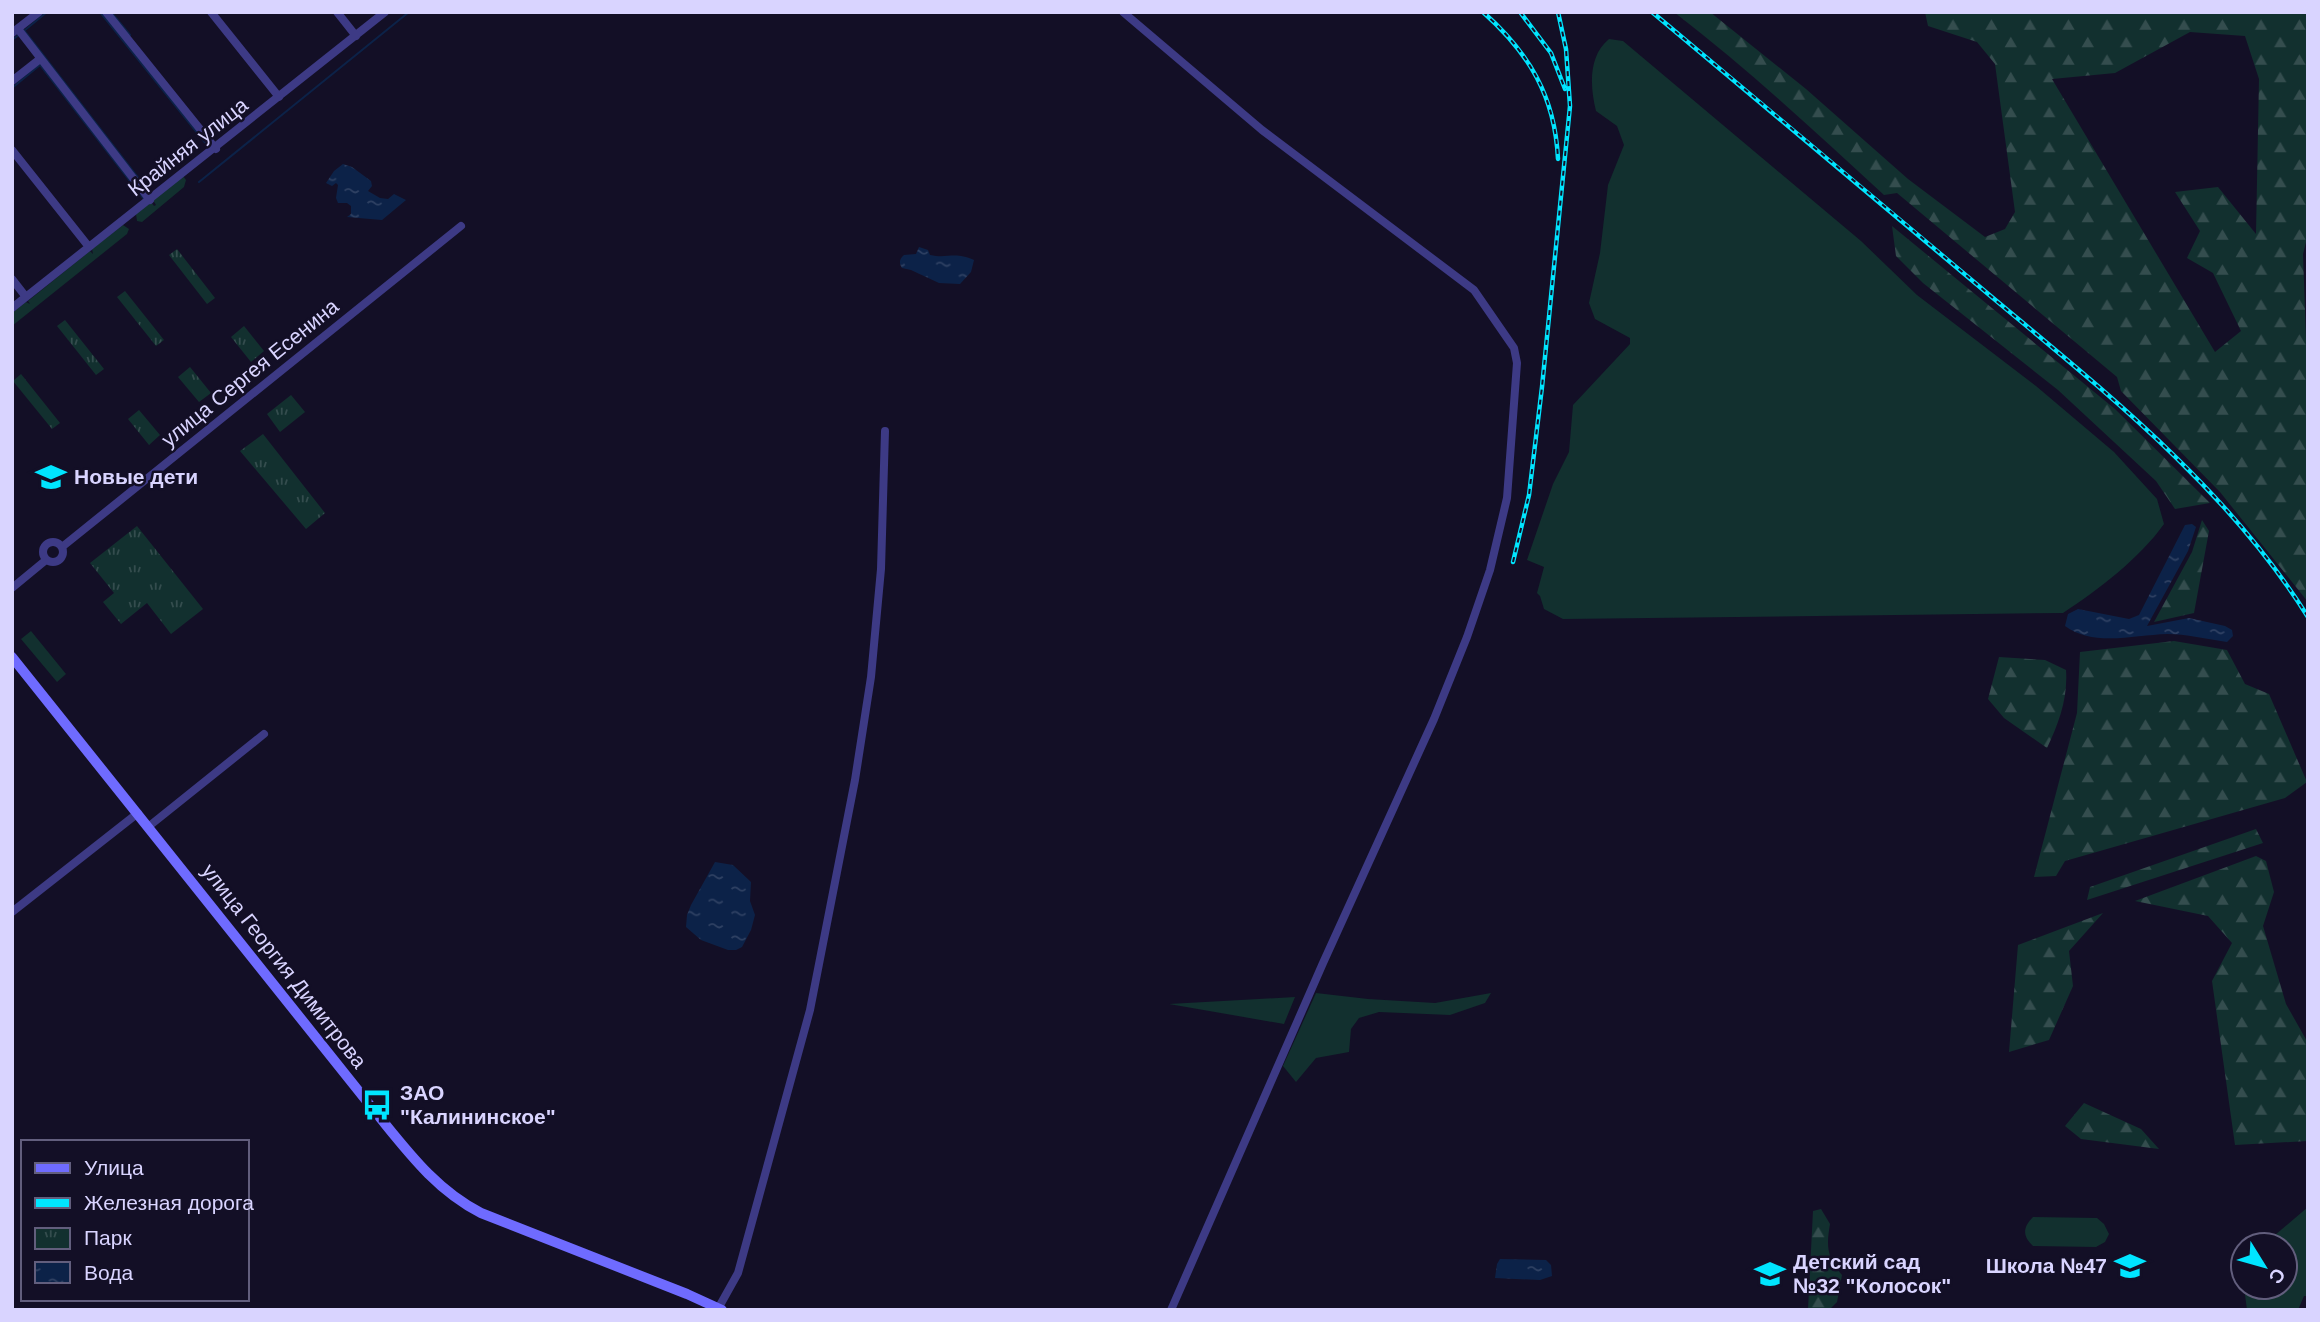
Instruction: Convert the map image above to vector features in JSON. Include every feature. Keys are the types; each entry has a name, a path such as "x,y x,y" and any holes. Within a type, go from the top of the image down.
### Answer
{"street":[{"path":"39,12 15,31 150,200"},
{"path":"106,12 216,149"},
{"path":"211,12 279,97"},
{"path":"337,12 356,36"},
{"name":"Крайняя улица","path":"12,308 216,149 385,12"},
{"path":"1123,12 1262,130 1474,290 1514,348 1517,363 1507,498 1490,570 1466,637 1434,719 1171,1310"},
{"path":"12,81 40,59"},
{"path":"12,150 89,247"},
{"name":"улица Сергея Есенина","path":"62,547 460,226"},
{"path":"12,279 26,297"},
{"path":"720,1309 738,1273 810,1010 855,780 871,677 881,569 884,431"},
{"name":"улица Сергея Есенина","path":"55,542 62,547 63,555 60,560 46,560 43,554 46,545 55,542"},
{"name":"улица Сергея Есенина","path":"12,588 46,560"},
{"name":"улица Георгия Димитрова","path":"12,657 377,1114 422,1169 440,1186 481,1213 720,1309"},
{"path":"148,827 264,734"},
{"path":"12,912 138,813"}],"green space":[{"path":"1674,12 1710,12 1806,89 1908,179 1985,237 2005,229 2015,212 1995,64 1977,42 1928,26 1925,12 2308,12 2308,234 2303,254 2308,396 2308,602 2220,492 2121,391 2117,377 1897,193 1884,195 1781,101","holes":["2190,32 2245,36 2259,79 2256,234 2218,187 2175,192 2200,231 2187,258 2213,273 2241,331 2215,352 2052,79 2115,73"]},
{"path":"1609,39 1623,41 1861,241 1917,295 2036,386 2114,452 2157,499 2164,524 2143,549 2104,584 2063,613 1563,619 1544,609 1537,593 1544,567 1527,560 1553,484 1569,452 1573,405 1630,344 1630,338 1595,319 1589,303 1600,253 1608,185 1624,145 1617,126 1596,111 1593,92 1594,63 1602,46"},
{"path":"183,176 186,180 184,187 142,222 137,221 136,214 151,202 156,205 153,200"},
{"path":"123,225 129,229 127,234 12,326 12,313 26,302 30,304 28,301 90,251 93,254 92,249"},
{"path":"1892,226 2115,409 2210,503 2175,509 2156,481 2058,390 1923,283 1896,256"},
{"path":"177,249 215,298 207,304 169,255"},
{"path":"125,291 164,340 156,346 117,297"},
{"path":"65,320 104,369 96,375 57,326"},
{"path":"244,326 264,351 251,362 231,337"},
{"path":"190,367 211,393 199,402 178,377"},
{"path":"21,374 60,423 52,429 13,381"},
{"path":"291,395 305,412 280,432 267,414"},
{"path":"139,410 160,435 149,445 128,419"},
{"path":"263,434 325,513 306,529 240,451"},
{"path":"2202,520 2209,531 2194,613 2154,622 2192,552"},
{"path":"137,526 203,609 171,634 147,603 121,624 103,602 114,593 90,563"},
{"path":"31,631 66,674 57,682 21,639"},
{"path":"2174,641 2227,650 2245,684 2269,694 2307,782 2285,798 2065,861 2056,876 2034,877 2077,713 2080,652"},
{"path":"1999,657 2045,660 2066,670 2062,710 2047,748 2004,718 1988,699"},
{"path":"2256,829 2263,843 2087,900 2090,887"},
{"path":"2256,856 2266,861 2274,892 2263,926 2286,1004 2308,1043 2308,1141 2235,1145 2212,981 2232,943 2208,916 2135,901"},
{"path":"2103,913 2069,951 2073,986 2049,1040 2009,1052 2018,945"},
{"path":"1316,993 1435,1003 1491,993 1485,1003 1450,1015 1379,1012 1359,1018 1351,1029 1349,1052 1316,1058 1296,1082 1283,1066"},
{"path":"1295,997 1284,1024 1169,1004"},
{"path":"2084,1103 2141,1129 2159,1149 2081,1139 2065,1126"},
{"path":"2308,1207 2308,1296 2304,1296 2298,1310 2247,1310 2246,1301 2299,1301 2299,1231 2280,1231"},
{"path":"1821,1209 1830,1224 1828,1245 1831,1257 1842,1275 1837,1302 1829,1310 1808,1310 1813,1211"},
{"path":"2033,1217 2097,1218 2109,1234 2105,1242 2096,1247 2033,1246 2025,1232"}],"water":[{"path":"343,164 352,167 371,181 372,186 368,191 380,198 388,199 394,194 406,200 382,220 347,217 351,214 351,206 338,203 336,183 332,186 326,183"},
{"path":"919,247 928,250 930,255 961,256 974,260 971,272 960,284 939,283 902,268 902,257 916,254"},
{"path":"2192,524 2196,527 2188,551 2147,626 2189,618 2232,630 2233,636 2227,642 2174,634 2101,638 2076,632 2065,626 2068,614 2078,609 2129,619 2139,615 2185,525"},
{"path":"715,862 733,865 751,882 750,901 755,915 742,947 736,950 728,950 701,940 686,927 691,905"},
{"path":"1500,1259 1546,1260 1551,1265 1552,1276 1540,1280 1495,1278"}],"waterway":[{"path":"25,30 47,12"},
{"path":"100,12 207,145"},
{"path":"111,12 130,35"},
{"path":"199,182 409,12"},
{"path":"24,30 150,193"},
{"path":"12,40 20,34"},
{"path":"12,88 40,65 143,198"}],"railway":[{"path":"1483,12 1514,43 1537,77 1551,115 1558,159"},
{"path":"1520,12 1551,53 1565,89"},
{"path":"1513,562 1529,495 1570,106 1566,49 1558,12"},
{"path":"1652,12 2122,407 2203,485 2241,527 2276,570 2308,617"}],"place":[{"name":"Новые дети","path":"51,477"},
{"name":"ЗАО \"Калининское\"","path":"377,1105"},
{"name":"Школа №47","path":"2130,1266"},
{"name":"Детский сад №32 \"Колосок\"","path":"1770,1274"}]}
